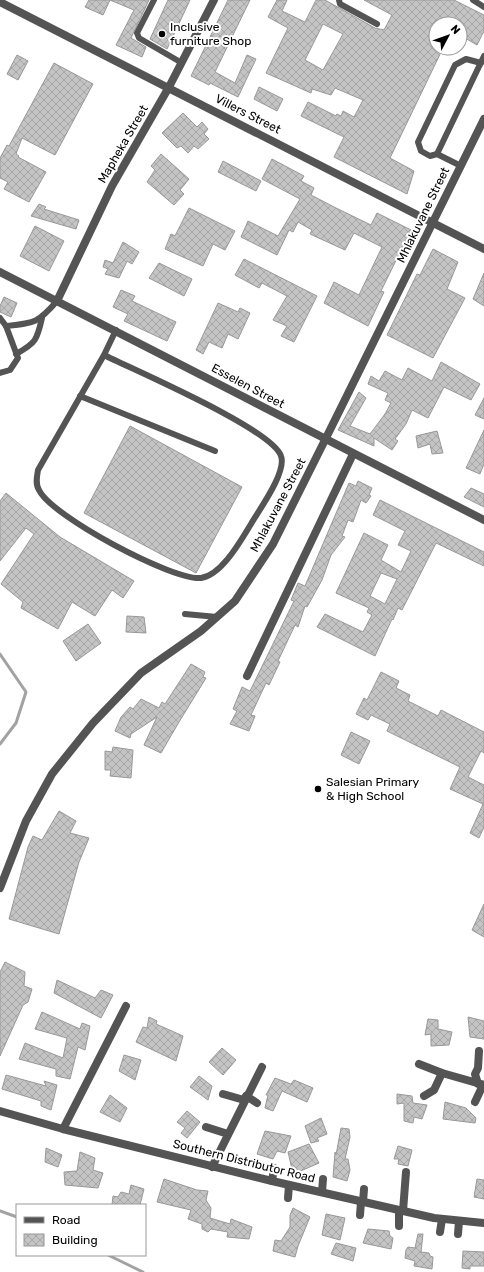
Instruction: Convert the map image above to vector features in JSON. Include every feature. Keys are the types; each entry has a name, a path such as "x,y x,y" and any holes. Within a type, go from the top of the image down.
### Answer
{"street":[{"name":"Mapheka Street","path":"57,301 112,186 169,87 214,0"},
{"name":"Villers Street","path":"0,2 484,249"},
{"name":"Mhlakuvane Street","path":"0,888 26,821 52,774 88,728 141,673 201,631 235,601 273,544 484,119"},
{"name":"Esselen Street","path":"0,272 116,330 325,440 484,520"},
{"path":"247,676 353,454"},
{"path":"63,1128 126,1006"},
{"path":"479,1051 478,1068 475,1074 482,1084"},
{"path":"419,1064 442,1073 482,1084"},
{"path":"212,1167 245,1098 262,1067"},
{"path":"424,1096 434,1090 442,1073"},
{"path":"475,1102 482,1084"},
{"path":"224,1094 245,1098 257,1103"},
{"name":"Southern Distributor Road","path":"0,1111 167,1153 212,1167 362,1202 442,1219 484,1223"},
{"path":"206,1127 228,1134"},
{"path":"272,1181 274,1168"},
{"path":"399,1226 406,1172"},
{"path":"322,1192 323,1179"},
{"path":"288,1198 289,1185"},
{"path":"360,1215 364,1189"},
{"path":"440,1232 442,1219"},
{"path":"458,1234 459,1221"}],"lane":[{"path":"154,0 137,33 139,38 182,63"},
{"path":"339,0 340,4 378,24"},
{"path":"473,0 484,7"},
{"path":"437,154 484,56"},
{"path":"461,166 437,154 430,156 426,154 421,151 418,142 455,65 466,59 481,63"},
{"path":"16,354 32,345 37,338 42,318 57,301"},
{"path":"0,318 6,326 18,358 10,370 0,373"},
{"path":"6,326 28,323 42,318"},
{"path":"104,355 226,414 263,435 282,457 281,468 273,486 243,537 226,560 214,572 202,578 189,578 160,568 83,527 48,503 38,490 36,480 38,470 104,355 116,330"},
{"path":"80,396 215,451"},
{"path":"185,614 217,617"}],"building":[{"path":"89,0 110,0 103,15 85,7"},
{"path":"110,0 149,0 131,38 146,47 142,57 116,45 134,10"},
{"path":"168,0 190,0 167,49 150,39"},
{"path":"228,0 250,0 215,72 235,83 247,55 256,59 238,97 210,83 209,85 191,76"},
{"path":"277,0 287,0 282,11 305,22 316,0 325,0 375,28 384,30 392,15 364,0 454,0 484,15 484,31 477,45 468,40 468,16 428,16 428,56 439,56 390,158 414,171 407,194 334,157 344,137 301,116 308,102 336,116 337,114 341,116 343,111 354,117 363,100 335,88 331,95 312,89 311,93 266,73 288,28 268,17","holes":["323,24 343,34 323,70 305,60"]},
{"path":"17,55 28,61 18,80 7,74"},
{"path":"54,63 93,84 55,155 22,138 16,154 19,156 18,157 46,172 29,202 4,189 8,182 0,178 0,158 7,145 9,146"},
{"path":"259,87 283,99 277,111 254,99"},
{"path":"183,113 197,127 202,122 208,129 204,134 209,139 198,149 194,146 188,153 181,146 177,148 162,133"},
{"path":"161,154 189,179 180,190 184,194 174,205 147,182 155,170 151,166"},
{"path":"272,159 304,176 301,181 314,188 311,195 336,208 371,225 377,213 411,230 381,291 384,292 368,326 324,303 334,282 359,295 382,247 354,233 345,250 310,234 312,230 298,222 293,232 289,230 277,255 241,237 248,221 278,236 300,199 262,179"},
{"path":"223,161 261,181 256,191 218,172"},
{"path":"39,204 46,207 44,209 79,220 76,229 31,216"},
{"path":"189,208 235,231 225,250 213,244 203,266 165,249 171,234 175,236"},
{"path":"35,226 64,241 49,271 20,256"},
{"path":"123,242 139,252 132,264 127,261 119,278 105,274 108,269 103,267 105,260 113,263"},
{"path":"433,249 458,262 447,289 465,298 433,358 387,335 417,274 420,275"},
{"path":"244,259 317,296 294,342 281,336 287,326 273,320 287,296 262,283 259,288 235,275"},
{"path":"159,263 192,279 184,296 149,278"},
{"path":"484,273 484,306 473,299"},
{"path":"121,290 135,296 132,301 176,322 167,341 124,321 128,314 113,307"},
{"path":"4,297 17,303 11,317 0,312 0,306"},
{"path":"218,303 238,312 240,308 250,313 238,339 228,334 222,348 209,342 203,354 196,350"},
{"path":"441,362 480,384 471,400 444,387 428,418 412,410 406,424 395,439 398,441 392,450 374,438 374,446 338,430 359,392 366,398 350,426 370,434 385,414 391,403 385,400 388,393 368,384 371,376 379,381 385,371 402,380 408,368 432,381"},
{"path":"484,398 484,419 475,415"},
{"path":"130,426 242,487 196,573 84,513"},
{"path":"484,430 484,464 480,474 466,468"},
{"path":"437,431 443,453 432,454 430,444 418,448 416,436"},
{"path":"358,481 372,488 369,495 371,496 366,503 361,500 353,522 348,520 342,536 345,537 331,555 322,580 307,607 305,606 298,627 295,625 278,661 280,662 269,685 266,683 251,715 255,716 249,731 230,724 237,711 233,709 242,687 250,691 294,601 291,600 298,583 305,586 349,483 356,486"},
{"path":"471,488 484,494 484,507 464,497"},
{"path":"6,493 60,537 134,581 123,598 112,590 95,616 72,602 58,629 21,608 23,602 1,584 34,534 26,528 0,561 0,501"},
{"path":"380,500 484,552 484,566 436,543 402,610 398,608 393,620 392,619 375,656 317,627 325,614 363,632 372,615 367,612 369,608 336,593 364,533 388,545 381,560 401,572 411,551 398,545 405,531 373,515","holes":["381,573 397,579 385,604 370,596"]},
{"path":"127,616 144,617 146,633 126,632"},
{"path":"88,624 101,643 76,661 63,641"},
{"path":"191,664 205,672 203,677 206,678 161,753 144,745 157,717 131,734 130,738 115,731 121,717 130,707 133,709 141,699 159,708 162,702 165,704"},
{"path":"381,672 399,681 396,688 410,695 408,701 438,716 441,710 484,732 484,753 481,751 468,777 484,785 484,827 479,838 470,833 483,804 450,789 460,767 387,731 390,724 371,715 368,720 356,714 364,698 367,700"},
{"path":"351,732 370,741 359,764 341,755"},
{"path":"113,747 133,750 131,778 110,776 111,770 105,770 105,751 112,752"},
{"path":"59,811 76,821 70,833 89,838 79,862 59,934 9,919 28,847 33,836 42,840"},
{"path":"484,904 484,937 472,930"},
{"path":"5,962 25,972 24,986 32,989 28,1002 23,1005 0,1056 0,972"},
{"path":"57,980 95,998 101,990 113,995 101,1018 54,993"},
{"path":"42,1012 80,1029 82,1023 90,1026 85,1050 78,1047 70,1079 56,1076 56,1069 19,1059 25,1043 63,1058 67,1038 35,1029"},
{"path":"149,1017 157,1021 156,1024 183,1036 176,1061 136,1042 143,1027 147,1028"},
{"path":"468,1017 484,1021 484,1039 470,1037"},
{"path":"428,1019 438,1020 438,1029 452,1032 449,1045 431,1046 431,1034 425,1035"},
{"path":"222,1048 236,1060 223,1075 209,1062"},
{"path":"124,1055 141,1060 135,1080 119,1071"},
{"path":"6,1075 46,1086 44,1081 57,1085 51,1110 41,1106 41,1101 2,1089"},
{"path":"199,1076 212,1086 208,1100 190,1087"},
{"path":"275,1078 291,1084 294,1080 313,1088 307,1102 282,1091 273,1111 265,1108 268,1095 266,1095"},
{"path":"397,1094 412,1096 413,1103 427,1105 422,1119 414,1117 413,1123 404,1121 404,1103 397,1104"},
{"path":"110,1095 127,1108 120,1122 100,1112"},
{"path":"445,1102 466,1108 476,1118 475,1123 443,1119"},
{"path":"187,1111 200,1122 187,1138 181,1133 185,1128 177,1122"},
{"path":"321,1118 327,1134 317,1138 319,1141 311,1143 305,1126"},
{"path":"341,1128 349,1129 350,1137 345,1159 348,1159 350,1170 347,1181 333,1177 335,1152 336,1155"},
{"path":"265,1131 291,1136 285,1153 277,1151 273,1159 257,1154"},
{"path":"309,1144 319,1163 296,1173 292,1169 288,1152"},
{"path":"398,1146 412,1150 408,1166 398,1164 399,1159 394,1159"},
{"path":"46,1148 62,1155 58,1167 45,1162"},
{"path":"80,1152 95,1158 93,1170 103,1173 98,1188 65,1185 64,1172 77,1171"},
{"path":"164,1179 197,1190 208,1191 206,1200 211,1208 210,1218 230,1224 231,1219 252,1227 249,1239 227,1237 228,1232 211,1229 208,1232 202,1229 202,1224 188,1219 191,1210 157,1202"},
{"path":"477,1179 484,1180 484,1199 474,1197"},
{"path":"131,1185 144,1189 140,1204 112,1204 113,1196 118,1197 121,1192 129,1194"},
{"path":"293,1208 310,1217 295,1257 273,1251 275,1240 281,1241 290,1227 290,1215"},
{"path":"326,1214 345,1218 340,1240 322,1235"},
{"path":"368,1229 389,1231 390,1236 393,1238 391,1249 363,1243"},
{"path":"418,1234 423,1234 421,1252 429,1253 430,1256 433,1257 432,1269 414,1266 415,1261 405,1258 408,1247 415,1248"},
{"path":"336,1243 356,1248 353,1261 331,1254"},
{"path":"463,1251 484,1252 484,1266 470,1266 470,1269 462,1268"}],"waterway":[{"path":"0,654 26,692 16,723 0,744"},
{"path":"0,1211 16,1217"},
{"path":"110,1256 143,1272"}],"place":[{"name":"Inclusive furniture Shop","path":"162,34"},
{"name":"Salesian Primary & High School","path":"318,789"}]}
